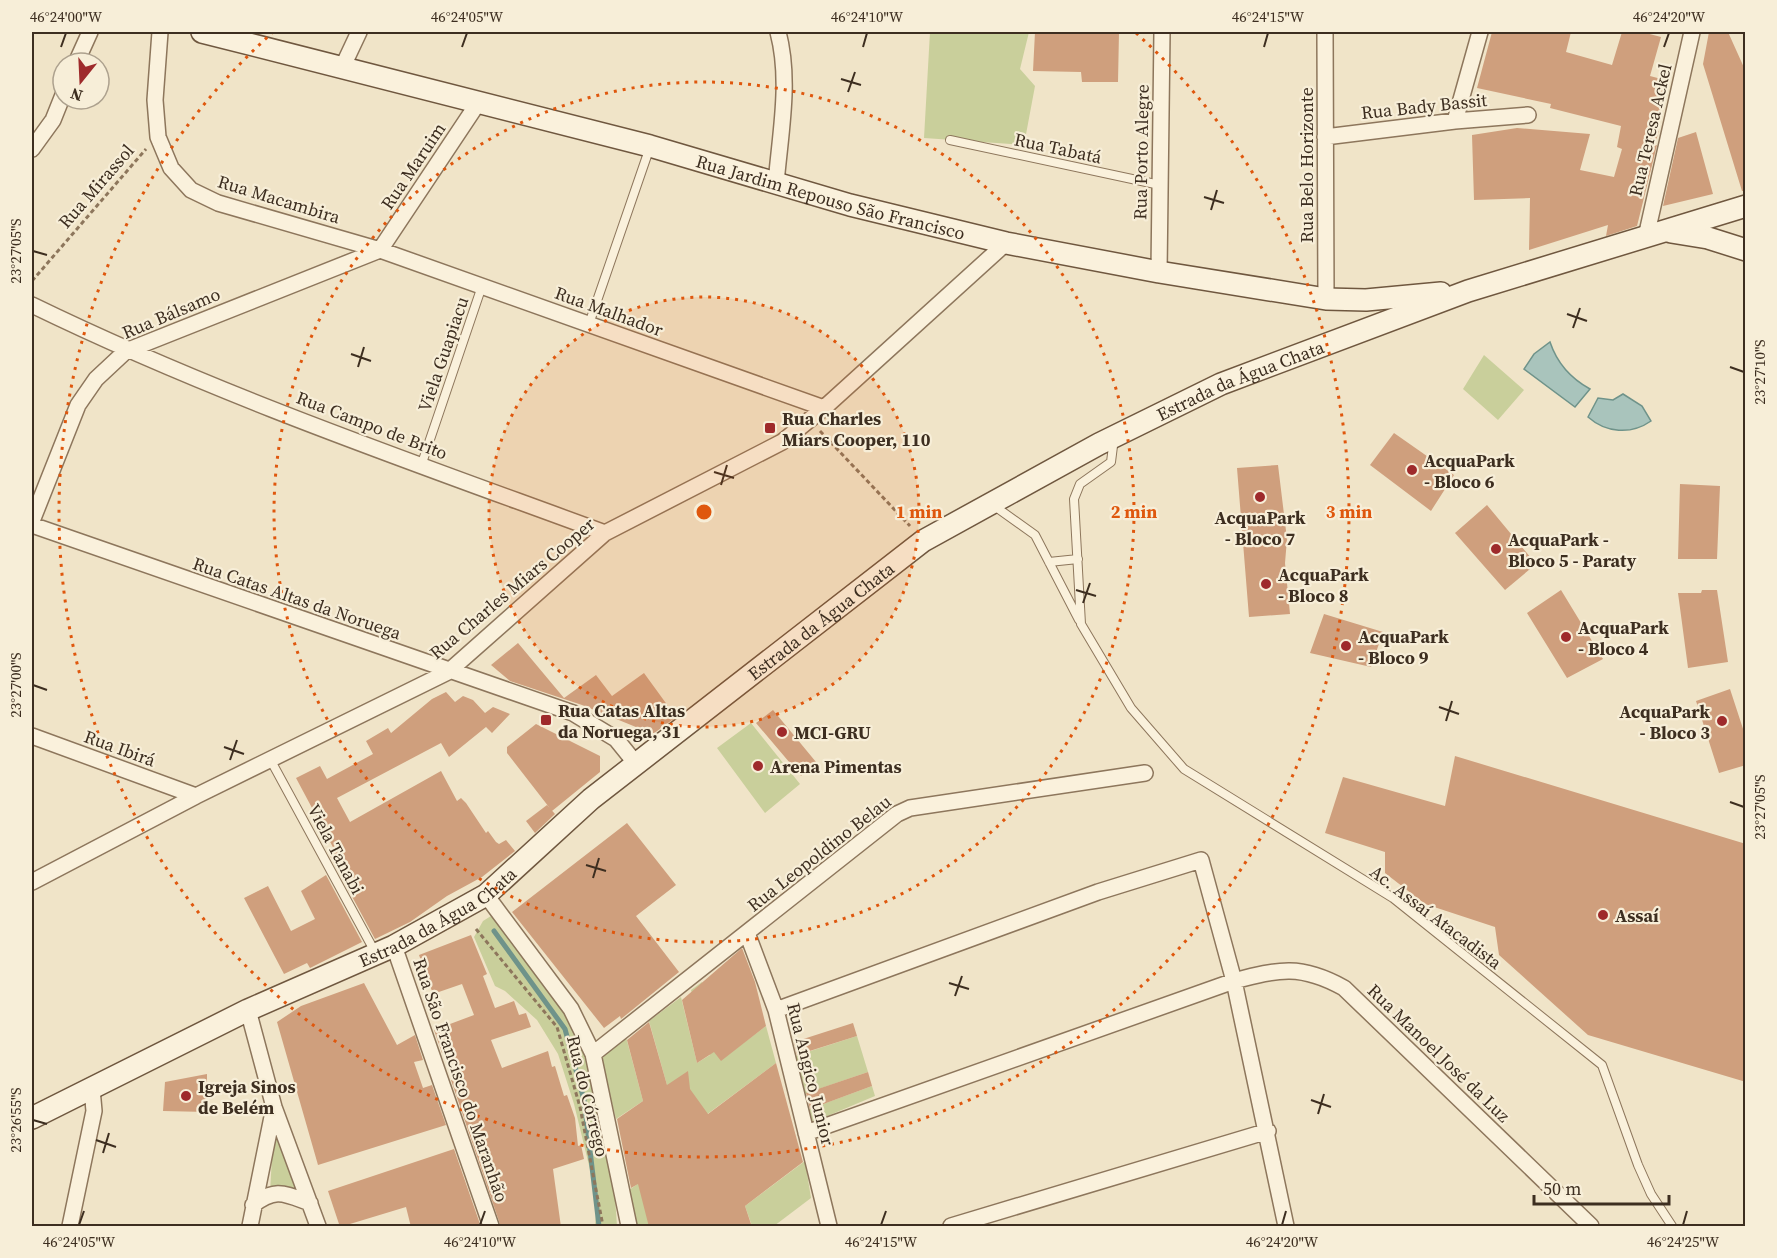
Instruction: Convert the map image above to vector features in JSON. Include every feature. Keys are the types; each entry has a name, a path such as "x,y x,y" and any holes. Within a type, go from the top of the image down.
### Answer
{"street":[{"path":"81,51 90,32"},
{"name":"Rua Macambira","path":"160,32 155,100 158,137 171,168 191,190 218,203 380,250"},
{"name":"Rua Jardim Repouso São Francisco","path":"202,32 343,66 650,146 850,205 1006,243 1159,273 1326,299 1366,300 1468,291"},
{"path":"343,66 359,32"},
{"path":"776,184 785,85 778,32"},
{"name":"Rua Porto Alegre","path":"1159,273 1162,32"},
{"name":"Rua Belo Horizonte","path":"1325,32 1326,299"},
{"path":"1455,121 1480,32"},
{"name":"Rua Teresa Ackel","path":"1646,237 1692,32"},
{"name":"Rua Maruim","path":"380,250 478,103"},
{"path":"32,149 53,120 57,111"},
{"name":"Rua Bady Bassit","path":"1325,137 1455,121 1528,115"},
{"name":"Estrada da Água Chata","path":"32,1118 248,1010 385,950 486,895 591,799 923,541 1114,436 1221,384 1468,291 1668,232 1746,206"},
{"name":"Estrada da Água Chata","path":"1668,232 1708,238 1746,250"},
{"name":"Rua Charles Miars Cooper","path":"32,882 196,796 448,672 605,533 782,442 824,408 1006,243"},
{"name":"Rua Malhador","path":"380,250 824,408"},
{"name":"Rua Bálsamo","path":"32,523 78,405 96,379 126,351 380,250"},
{"name":"Rua Campo de Brito","path":"32,305 126,351 421,466 605,533"},
{"name":"Rua Catas Altas da Noruega","path":"32,523 448,672 573,713 616,739 637,765"},
{"name":"Rua Ibirá","path":"32,736 196,796"},
{"name":"Rua Leopoldino Belau","path":"593,1054 897,814 910,808 1145,773"},
{"path":"776,1010 1098,892 1201,860 1234,981 1268,1131 1286,1227"},
{"path":"486,895 571,1009 593,1054 629,1227"},
{"name":"Rua Angico Junior","path":"747,933 776,1010 829,1227"},
{"name":"Rua São Francisco do Maranhão","path":"385,950 491,1227"},
{"name":"Rua Manoel José da Luz","path":"806,1133 1234,981 1276,970 1304,971 1324,977 1344,988 1587,1225"},
{"path":"248,1010 274,1107 318,1227"},
{"path":"70,1227 94,1111 92,1089"},
{"path":"250,1227 274,1107"},
{"path":"951,1227 1268,1131"},
{"path":"253,1205 266,1195 280,1192 310,1203"},
{"path":"996,1212 1004,1227"}],"lane":[{"name":"Rua Tabatá","path":"950,140 1160,184"},
{"path":"589,324 650,146"},
{"name":"Viela Guapiacu","path":"421,466 482,286"},
{"name":"Ac. Assaí Atacadista","path":"1081,624 1075,491 1080,484 1111,462 1114,436"},
{"name":"Ac. Assaí Atacadista","path":"991,503 1001,513 1035,535 1081,624 1131,708 1184,769 1393,898 1602,1065 1638,1165 1651,1194 1672,1227"},
{"path":"1049,562 1078,559"},
{"name":"Viela Tanabi","path":"270,759 385,950"}],"path":[{"name":"Rua Mirassol","path":"32,281 158,137"},
{"path":"809,420 923,541"},
{"name":"Rua do Córrego","path":"476,929 557,1027 580,1107 603,1227"}],"green space":[{"path":"930,32 1029,32 1020,69 1035,86 1024,145 924,138"},
{"path":"1484,355 1524,390 1498,420 1463,389"},
{"name":"Arena Pimentas","path":"751,723 800,784 765,813 717,748"},
{"path":"491,916 501,920 577,1031 591,1073 594,1102 614,1183 617,1226 595,1226 597,1198 574,1104 558,1054 537,1020 505,991 495,986 474,937 483,921"},
{"path":"702,982 720,1044 721,1060 766,1026 776,1063 698,1121 667,1085 649,1021 681,997 697,1063 710,1055 691,990"},
{"path":"857,1036 868,1072 801,1095 792,1057"},
{"path":"626,1037 643,1101 616,1119 600,1054"},
{"path":"872,1086 875,1096 813,1122 807,1110"},
{"path":"281,1132 295,1188 270,1193 273,1138 275,1134"},
{"path":"686,1150 649,1226 635,1226 629,1190"},
{"path":"805,1161 811,1198 774,1226 752,1226 745,1206"}],"water":[{"path":"1550,342 1556,357 1565,369 1590,389 1575,407 1524,369 1534,354"},
{"path":"1623,394 1642,406 1651,421 1635,429 1619,430 1603,426 1588,417 1598,398 1613,400"}],"building":[{"path":"1035,32 1119,32 1118,82 1082,82 1081,72 1033,71"},
{"path":"1492,32 1571,32 1566,52 1612,65 1622,32 1642,32 1661,37 1650,76 1669,81 1655,130 1659,131 1654,146 1657,145 1637,226 1606,236 1608,225 1529,250 1530,198 1474,200 1472,135 1517,128 1590,134 1580,170 1614,177 1622,149 1617,147 1621,126 1550,108 1551,104 1477,88"},
{"path":"1709,32 1728,32 1746,72 1746,191 1742,191 1703,64"},
{"path":"1696,132 1713,194 1663,206 1678,138"},
{"name":"AcquaPark - Bloco 6","path":"1394,433 1454,475 1431,511 1370,465"},
{"path":"1278,465 1287,539 1285,563 1290,614 1249,617 1237,468"},
{"path":"1680,484 1720,486 1717,559 1678,559"},
{"name":"AcquaPark - Bloco 5 - Paraty","path":"1487,505 1536,564 1505,590 1455,533"},
{"name":"AcquaPark - Bloco 4","path":"1561,590 1603,659 1567,678 1527,613"},
{"path":"1702,590 1717,590 1728,662 1688,668 1678,593 1701,593"},
{"name":"AcquaPark - Bloco 9","path":"1324,614 1383,632 1371,667 1310,653"},
{"path":"518,643 564,698 596,675 612,696 644,673 676,717 653,734 582,705 510,681 491,665"},
{"name":"AcquaPark - Bloco 3","path":"1730,689 1746,738 1746,765 1719,773 1696,701"},
{"path":"446,692 455,702 463,696 473,700 485,713 493,707 510,714 492,733 486,727 449,757 441,743 337,798 350,822 441,771 457,801 461,798 466,803 486,833 488,831 499,844 506,840 515,851 482,877 447,896 410,922 375,939 329,854 335,851 296,778 320,766 327,779 373,754 366,741 388,728 391,733 432,699"},
{"path":"773,710 816,762 801,776 756,723"},
{"path":"536,724 600,756 600,772 552,811 507,753 507,747"},
{"name":"Assaí","path":"1455,756 1746,844 1746,1082 1588,1035 1499,955 1495,927 1425,904 1385,873 1385,852 1325,833 1343,777 1445,806"},
{"path":"547,805 555,814 535,833 526,821"},
{"path":"627,823 676,885 636,916 679,972 621,1019 620,1016 604,1028 512,912"},
{"path":"326,875 362,942 310,968 307,963 284,974 244,898 268,886 291,931 315,919 301,891"},
{"path":"471,935 487,974 483,976 495,1008 514,1001 519,1015 526,1013 531,1027 491,1040 502,1068 548,1051 552,1067 555,1066 564,1096 567,1095 575,1118 578,1146 581,1145 584,1159 553,1169 561,1227 501,1227 451,1080 459,1077 448,1051 442,1053 434,1030 474,1015 462,984 433,994 419,955"},
{"path":"742,948 755,982 766,1026 721,1061 714,1052 697,1063 682,1000"},
{"path":"364,983 397,1045 415,1035 423,1060 414,1062 423,1088 432,1085 446,1125 318,1165 277,1022 301,1006"},
{"path":"649,1022 667,1085 688,1071 690,1089 708,1114 776,1063 803,1162 745,1206 752,1227 649,1227 638,1184 631,1188 617,1119 643,1101 627,1040"},
{"path":"853,1023 857,1036 797,1055 794,1042"},
{"path":"868,1072 872,1086 810,1109 806,1093"},
{"name":"Igreja Sinos de Belém","path":"207,1074 207,1112 163,1111 165,1082"},
{"path":"454,1149 481,1227 411,1227 406,1207 340,1227 328,1191"}],"waterway":[{"path":"494,931 565,1029 584,1100 599,1226"}],"place":[{"name":"Rua Charles Miars Cooper, 110","path":"770,428"},
{"name":"AcquaPark - Bloco 6","path":"1412,470"},
{"name":"AcquaPark - Bloco 7","path":"1260,497"},
{"name":"AcquaPark - Bloco 5 - Paraty","path":"1496,549"},
{"name":"AcquaPark - Bloco 8","path":"1266,584"},
{"name":"AcquaPark - Bloco 4","path":"1566,637"},
{"name":"AcquaPark - Bloco 9","path":"1346,646"},
{"name":"Rua Catas Altas da Noruega, 31","path":"546,720"},
{"name":"AcquaPark - Bloco 3","path":"1722,721"},
{"name":"MCI-GRU","path":"782,732"},
{"name":"Arena Pimentas","path":"758,766"},
{"name":"Assaí","path":"1603,915"},
{"name":"Igreja Sinos de Belém","path":"186,1096"}]}
